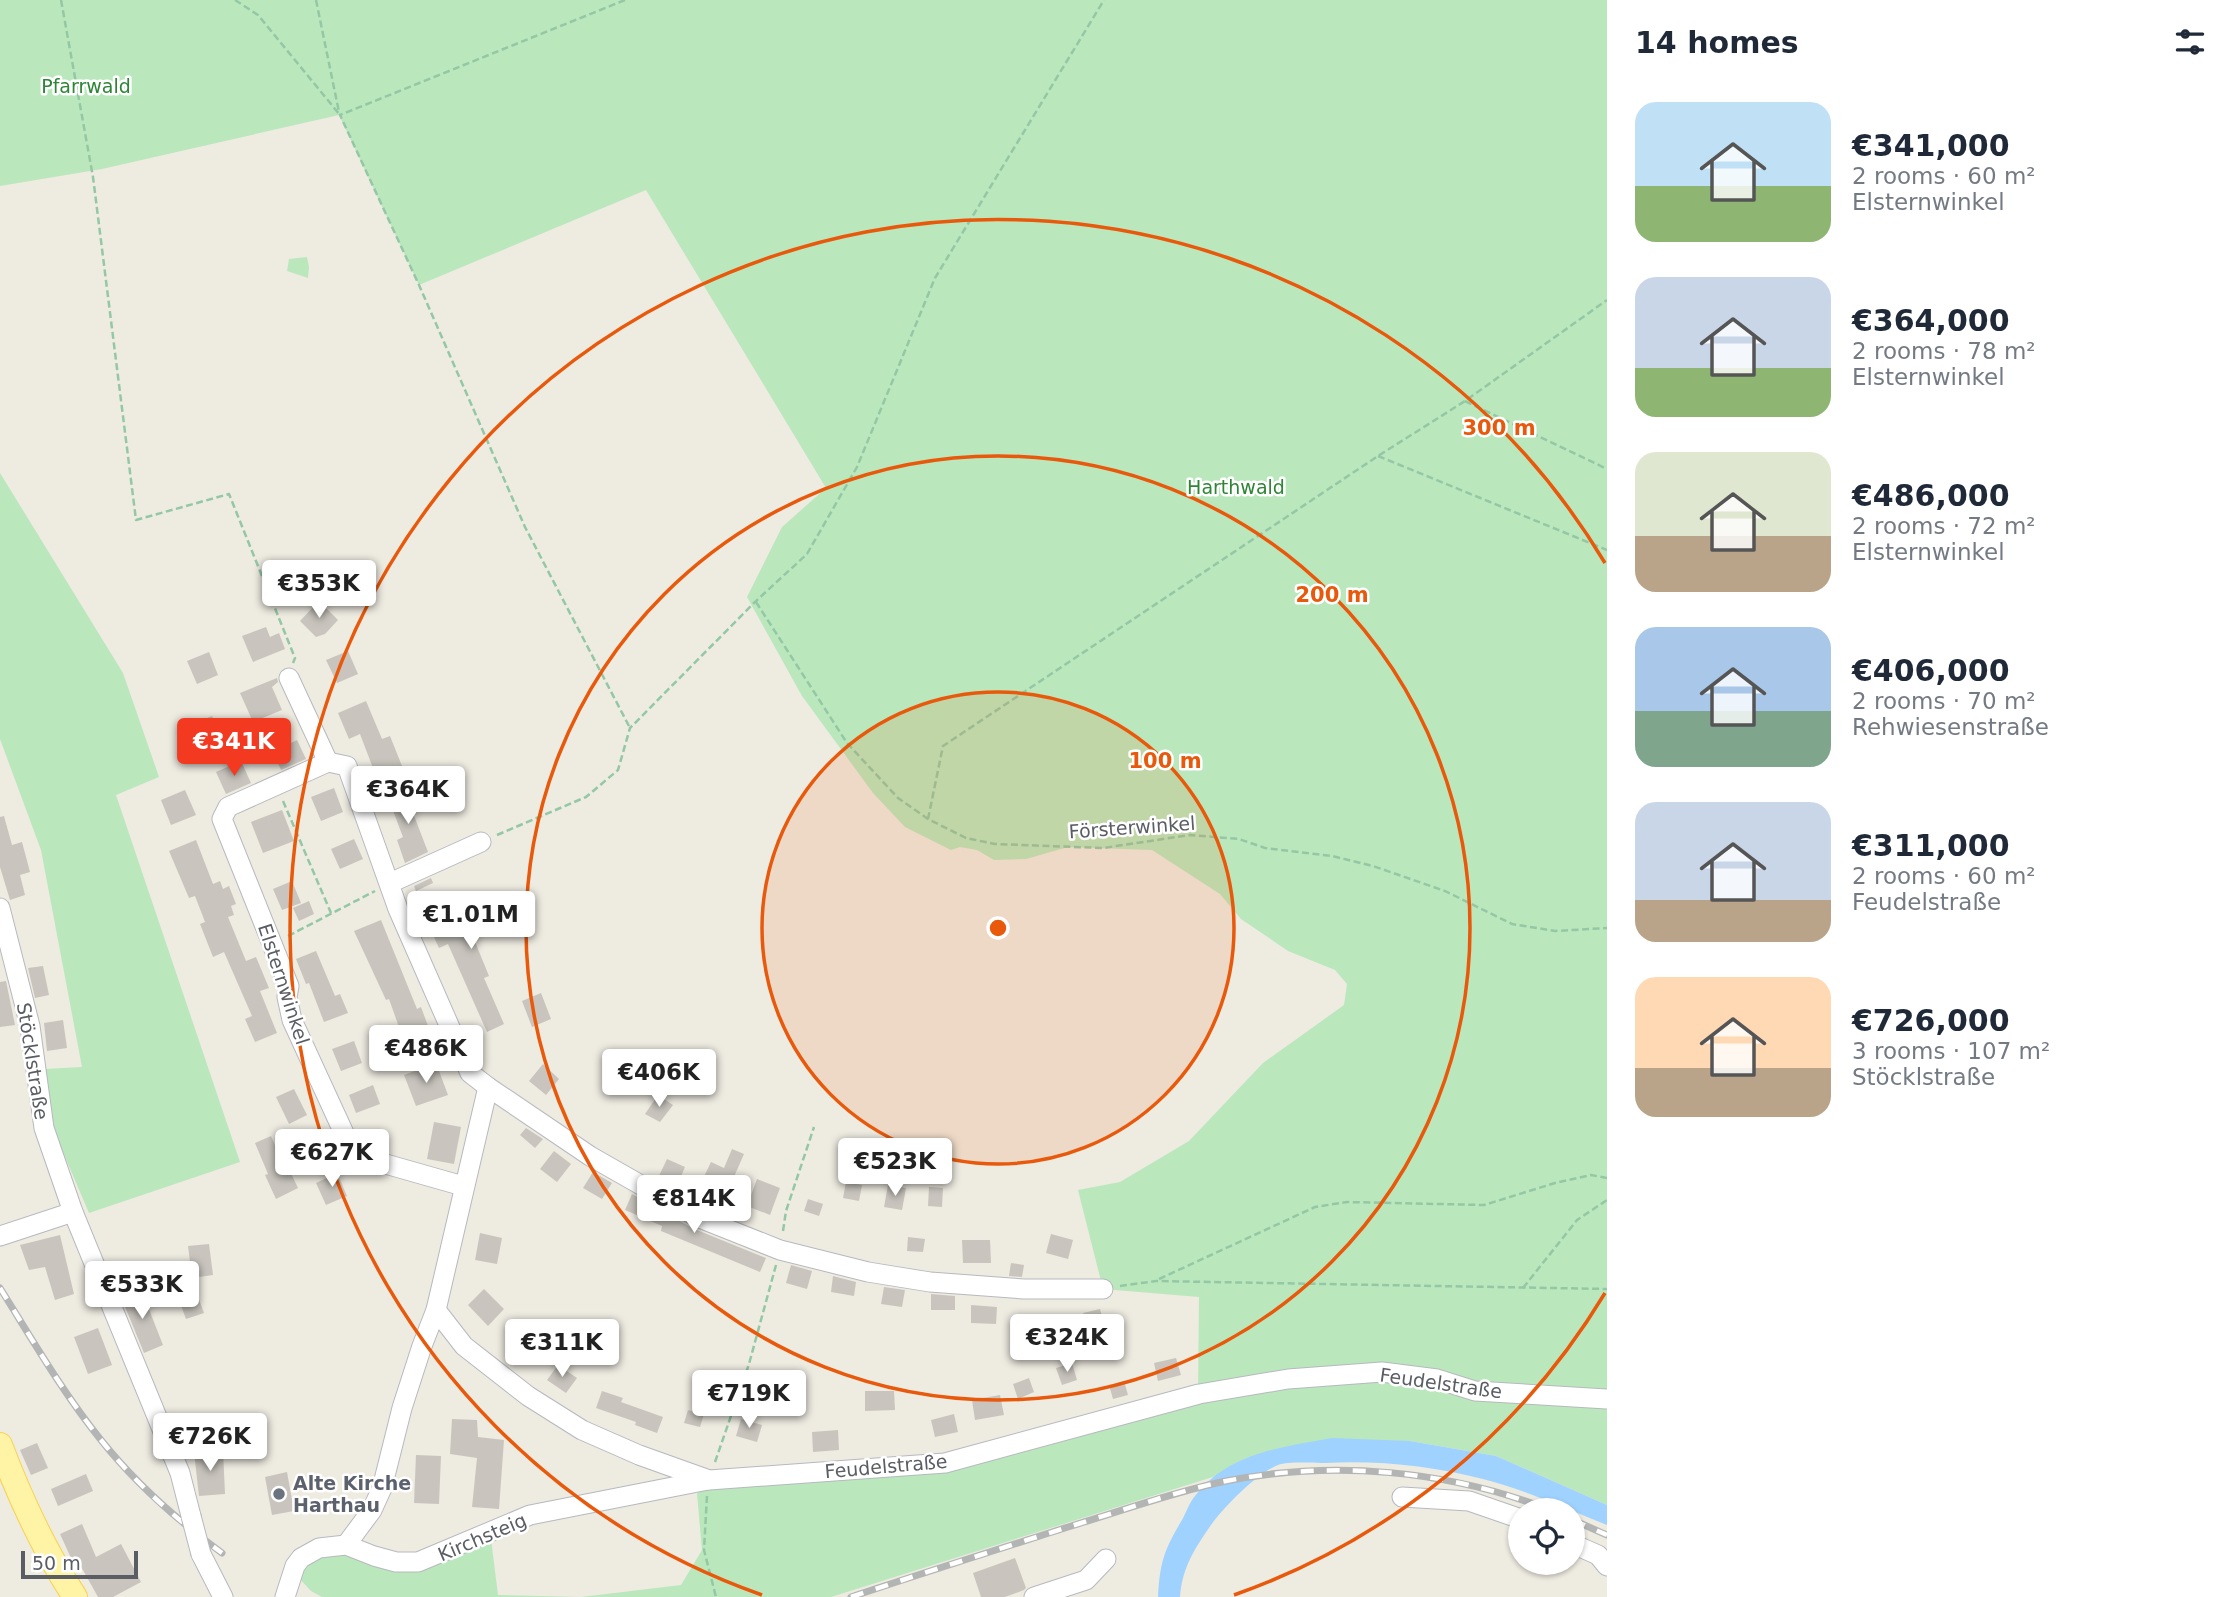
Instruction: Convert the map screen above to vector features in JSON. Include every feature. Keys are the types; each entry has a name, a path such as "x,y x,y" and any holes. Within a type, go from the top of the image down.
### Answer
{"main road":[{"path":"0,1445 19,1494 75,1597"}],"street":[{"path":"289,678 328,762 346,766 398,909 470,1073 488,1087 590,1156 697,1217 780,1250 868,1272 930,1282 1024,1289 1103,1289"},
{"name":"Elsternwinkel","path":"328,762 228,807 222,819 289,986 287,997 292,1020 355,1155 463,1186"},
{"path":"390,883 481,842"},
{"name":"Stöcklstraße","path":"0,908 30,1026 44,1128 73,1212 175,1462 201,1553 223,1597"},
{"path":"285,1597 301,1558 319,1548 346,1545 372,1510 382,1488 402,1408 436,1310 488,1087"},
{"path":"0,1236 73,1212"},
{"name":"Feudelstraße","path":"436,1310 464,1346 528,1396 582,1430 708,1485 945,1463 1199,1394 1288,1379 1382,1372 1437,1379 1475,1391 1607,1399"},
{"name":"Kirchsteig","path":"346,1545 396,1562 418,1562 530,1515 708,1485"},
{"path":"1402,1497 1469,1501 1508,1514"},
{"path":"1585,1549 1598,1555 1607,1566"},
{"path":"1034,1597 1086,1580 1106,1559"}],"path":[{"path":"61,0 93,177 136,520 229,494 295,658 289,678"},
{"path":"235,0 258,15 340,115"},
{"path":"316,0 340,115 419,285 525,527 630,728"},
{"path":"340,115 625,0"},
{"path":"481,842 586,797 618,770 630,728 755,602 807,554 857,467 935,278 1104,0"},
{"path":"928,819 943,746 1465,401 1607,300"},
{"path":"1465,401 1607,469"},
{"path":"1378,456 1607,550"},
{"name":"Försterwinkel","path":"755,602 847,743 898,798 928,819 966,838 995,844 1102,848 1191,835 1239,839 1265,848 1332,856 1373,866 1445,891 1512,924 1555,931 1607,928"},
{"path":"277,785 331,913"},
{"path":"272,944 390,883"},
{"path":"716,1597 704,1550 708,1485 748,1364 780,1250 786,1211 814,1127"},
{"path":"1156,1281 1315,1207 1347,1202 1484,1205 1591,1175 1607,1178"},
{"path":"1523,1289 1577,1220 1607,1200"},
{"path":"1103,1289 1156,1281 1607,1289"}],"green space":[{"name":"Harthwald","path":"0,0 1607,0 1607,1505 1496,1456 1410,1441 1230,1467 1216,1476 831,1597 581,1597 681,1585 702,1550 697,1494 709,1480 945,1463 1198,1394 1199,1297 1103,1289 1078,1190 1120,1182 1189,1141 1263,1063 1344,1005 1347,984 1335,970 1288,951 1241,919 1220,894 1152,850 1068,847 1026,859 994,860 977,850 960,847 951,850 905,827 873,793 802,696 747,597 782,527 826,488 646,190 419,285 339,115 102,169 0,186"},
{"path":"307,257 308,278 287,271 289,259"},
{"path":"0,473 123,673 159,777 116,795 240,1162 89,1213 51,1124 45,1069 82,1067 41,850 0,739"},
{"path":"491,1539 498,1595 581,1597 322,1597 311,1591 298,1577 314,1556 345,1553 367,1563"}],"water":[{"path":"1332,1438 1410,1441 1496,1456 1607,1505 1607,1525 1585,1516 1585,1498 1540,1498 1483,1479 1444,1471 1365,1462 1283,1464 1270,1469 1251,1483 1211,1525 1190,1559 1183,1577 1180,1597 1158,1597 1160,1574 1167,1548 1195,1496 1223,1470 1240,1461 1294,1445"}],"building":[{"path":"319,601 338,620 325,634 316,637 300,621"},
{"path":"266,627 270,637 279,633 285,649 253,662 242,636"},
{"path":"348,651 358,674 337,683 326,660"},
{"path":"209,652 218,675 197,684 187,661"},
{"path":"277,678 278,682 272,687 282,710 253,722 240,693"},
{"path":"366,701 382,739 390,736 402,766 376,776 360,734 349,739 338,713"},
{"path":"212,716 221,736 199,746 190,725"},
{"path":"297,740 306,759 281,770 273,752"},
{"path":"241,761 251,783 226,794 216,772"},
{"path":"334,788 343,812 321,821 311,797"},
{"path":"185,790 196,815 171,825 161,800"},
{"path":"412,790 420,810 413,813 428,852 405,863 397,840 403,837 389,800"},
{"path":"282,810 294,841 263,853 251,822"},
{"path":"4,816 12,845 22,842 30,872 20,875 25,895 10,900 0,867 0,817"},
{"path":"354,839 363,859 340,869 331,849"},
{"path":"196,840 213,884 220,881 223,889 229,886 236,904 231,906 234,915 228,917 246,961 256,957 269,988 260,991 277,1033 255,1042 245,1019 252,1016 224,952 213,957 200,924 205,922 195,896 189,898 169,851"},
{"path":"431,878 433,883 416,891 414,886"},
{"path":"292,881 301,903 282,910 273,889"},
{"path":"491,891 504,915 471,932 489,976 484,978 504,1024 487,1032 448,944 439,948 428,924 469,905 468,903"},
{"path":"309,901 314,914 299,921 293,908"},
{"path":"381,920 417,1009 421,1007 431,1034 405,1044 389,999 386,1000 354,931"},
{"path":"316,951 335,996 340,994 348,1013 324,1022 309,983 306,984 296,959"},
{"path":"43,966 49,995 35,998 28,968"},
{"path":"6,981 15,1025 0,1027 0,982"},
{"path":"541,993 551,1019 532,1027 522,1001"},
{"path":"63,1020 67,1048 47,1051 44,1023"},
{"path":"354,1041 362,1063 341,1071 332,1049"},
{"path":"436,1063 448,1095 416,1106 404,1075"},
{"path":"543,1064 559,1079 546,1095 529,1081"},
{"path":"373,1085 380,1104 356,1113 349,1095"},
{"path":"294,1089 307,1115 289,1124 276,1097"},
{"path":"658,1095 673,1105 660,1122 645,1114"},
{"path":"434,1122 461,1127 454,1164 427,1159"},
{"path":"526,1128 543,1139 535,1148 520,1135"},
{"path":"271,1136 284,1166 287,1165 298,1188 276,1199 255,1143"},
{"path":"732,1149 744,1154 726,1195 701,1183 711,1162 724,1168"},
{"path":"554,1151 571,1164 557,1182 540,1169"},
{"path":"667,1159 685,1167 677,1186 658,1178"},
{"path":"593,1172 612,1183 602,1199 583,1188"},
{"path":"337,1173 347,1196 326,1205 316,1183"},
{"path":"757,1179 780,1188 770,1215 747,1206"},
{"path":"846,1182 862,1185 859,1201 843,1198"},
{"path":"888,1185 906,1188 902,1210 884,1207"},
{"path":"929,1187 943,1188 942,1207 928,1206"},
{"path":"632,1194 692,1228 766,1258 760,1272 661,1231 662,1226 625,1210"},
{"path":"808,1199 823,1204 819,1216 804,1211"},
{"path":"480,1233 502,1238 497,1264 475,1260"},
{"path":"1051,1234 1073,1240 1068,1259 1046,1253"},
{"path":"60,1235 74,1294 55,1300 45,1267 29,1270 20,1245"},
{"path":"908,1237 925,1239 923,1252 907,1251"},
{"path":"962,1240 990,1240 991,1263 963,1263"},
{"path":"209,1244 213,1275 192,1278 188,1246"},
{"path":"1011,1263 1024,1265 1022,1277 1009,1276"},
{"path":"791,1265 812,1271 807,1289 786,1283"},
{"path":"833,1276 856,1282 854,1296 831,1292"},
{"path":"884,1287 905,1290 902,1307 881,1304"},
{"path":"141,1289 163,1345 144,1353 121,1297"},
{"path":"484,1289 504,1309 488,1326 468,1305"},
{"path":"197,1294 204,1313 186,1319 179,1300"},
{"path":"931,1294 955,1296 955,1310 931,1310"},
{"path":"971,1305 997,1307 996,1324 971,1323"},
{"path":"1100,1309 1105,1327 1088,1331 1083,1313"},
{"path":"98,1328 112,1365 88,1374 74,1337"},
{"path":"517,1332 536,1348 523,1363 505,1347"},
{"path":"1176,1358 1181,1375 1158,1381 1154,1363"},
{"path":"1072,1363 1077,1380 1062,1385 1056,1368"},
{"path":"558,1365 577,1378 566,1393 547,1380"},
{"path":"1029,1378 1034,1392 1018,1399 1013,1384"},
{"path":"1124,1381 1128,1395 1113,1399 1109,1385"},
{"path":"602,1391 623,1398 621,1402 663,1417 657,1433 635,1425 636,1422 596,1408"},
{"path":"865,1391 894,1391 895,1410 865,1411"},
{"path":"1000,1395 1004,1415 975,1420 972,1400"},
{"path":"688,1410 704,1414 700,1427 684,1423"},
{"path":"954,1414 958,1432 935,1437 931,1420"},
{"path":"452,1419 477,1420 478,1437 504,1440 499,1509 472,1507 477,1458 450,1454"},
{"path":"741,1419 762,1425 757,1442 736,1436"},
{"path":"838,1430 839,1450 813,1452 812,1432"},
{"path":"37,1443 48,1468 31,1475 20,1450"},
{"path":"223,1450 225,1494 199,1496 194,1452"},
{"path":"416,1455 441,1456 439,1504 414,1503"},
{"name":"Alte Kirche Harthau","path":"287,1472 294,1511 272,1515 265,1477"},
{"path":"86,1474 93,1491 58,1506 51,1489"},
{"path":"82,1524 96,1557 121,1544 141,1582 113,1597 98,1597 75,1556 71,1558 60,1534"},
{"path":"1015,1558 1026,1588 1005,1597 981,1597 973,1573"}],"railway":[{"path":"0,1288 61,1385 114,1456 158,1501 222,1553"},
{"path":"851,1597 1167,1496 1206,1485 1266,1475 1349,1470 1390,1473 1431,1478 1517,1498"},
{"path":"1585,1525 1607,1535"}],"place":[{"name":"Alte Kirche Harthau","path":"279,1494"}],"park label":[{"name":"Pfarrwald","path":"86,86"}]}
